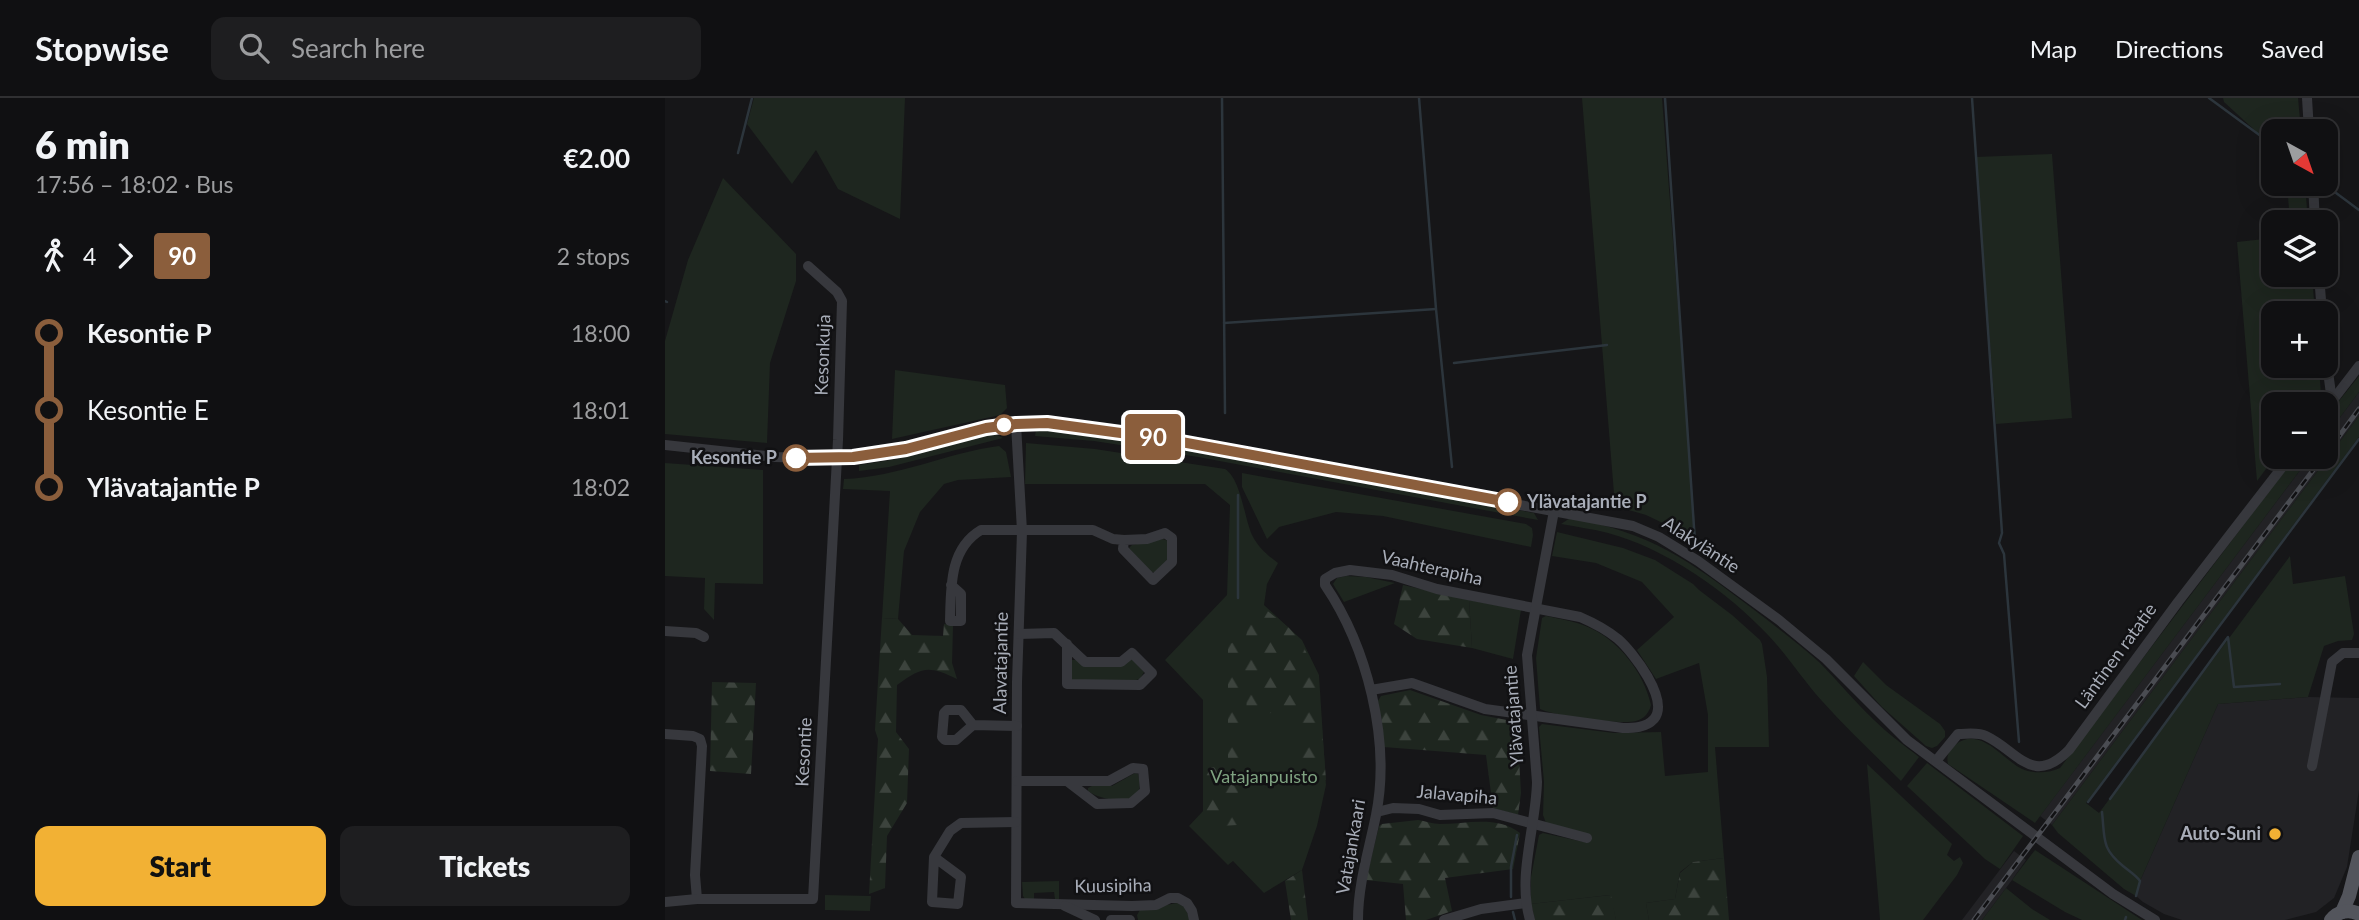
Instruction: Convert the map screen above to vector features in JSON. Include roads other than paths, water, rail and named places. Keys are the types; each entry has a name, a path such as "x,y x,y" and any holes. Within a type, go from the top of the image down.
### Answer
{"main road":[{"path":"2333,918 2349,896 2359,857"},
{"path":"2333,918 2348,911 2359,914"}],"street":[{"path":"2307,98 2308,119"},
{"name":"Kesonkuja","path":"808,267 837,292 842,301 837,459"},
{"path":"2338,393 2359,366"},
{"name":"Alakyläntie","path":"665,445 775,457 837,459 906,449 972,431 1016,424 1047,423 1119,431 1633,526 1659,537 1698,561 1812,646 1892,727 2113,894 2155,920"},
{"name":"Alavatajantie","path":"1016,424 1022,531 1016,903"},
{"name":"Kesontie","path":"665,902 697,899 813,899 837,459"},
{"name":"Läntinen ratatie","path":"1936,761 1958,734 1989,737 2013,756 2036,766 2060,759 2281,469"},
{"name":"Ylävatajantie","path":"1530,920 1526,903 1527,876 1537,782 1527,655 1553,511"},
{"path":"951,585 953,569 962,546 969,537 981,530 1093,530 1113,539 1124,540 1147,540 1165,533 1172,538 1172,562 1153,580 1123,549 1124,540"},
{"name":"Vaahterapiha","path":"1324,582 1342,570 1392,575 1437,589 1580,617 1618,639 1639,663 1658,706 1657,714 1649,723 1634,728 1593,725 1531,715"},
{"name":"Vatajankaari","path":"1324,582 1353,635 1371,690 1380,754 1377,812 1363,872 1358,920"},
{"path":"665,631 696,633 704,637"},
{"path":"1019,634 1054,633 1067,644 1085,662 1121,662 1132,653 1151,673 1140,685 1067,684 1067,644"},
{"path":"2312,766 2332,662 2343,653 2359,653"},
{"path":"1371,690 1412,683 1485,709 1531,715"},
{"path":"973,725 1017,726"},
{"path":"665,734 693,736 700,739 702,746 695,875 697,899"},
{"path":"1017,781 1067,781 1109,781 1133,768 1143,769 1145,791 1131,803 1097,804 1067,781"},
{"name":"Jalavapiha","path":"1377,812 1393,808 1419,809 1440,815 1493,813 1587,838"},
{"path":"935,857 961,877 959,903 932,903 935,857 944,839 957,825 1016,822"},
{"name":"Kuusipiha","path":"1016,903 1132,906 1156,905 1170,898 1178,898 1187,903 1194,920"},
{"path":"1444,920 1481,909 1526,903"},
{"name":"Kuusipiha","path":"1059,904 1095,920"},
{"path":"1130,920 1132,906"},
{"name":"Kuusipiha","path":"1111,920 1130,920"}],"waterway":[{"path":"738,153 752,98"},
{"path":"1222,98 1225,413"},
{"path":"1419,98 1452,467"},
{"path":"1665,98 1695,542"},
{"path":"1972,98 2002,533 1999,543 2004,554 2019,742"},
{"path":"2209,98 2261,136"},
{"path":"2338,194 2359,210"},
{"path":"1224,323 1436,309"},
{"path":"1454,363 1607,345"},
{"path":"2088,802 2359,439"},
{"path":"1238,495 1238,598"},
{"path":"2110,799 2228,637 2234,687 2280,684"},
{"path":"2102,812 2107,848 2116,860 2140,881 2136,896"},
{"path":"1511,897 1511,867 1517,835"},
{"path":"1513,912 1515,920"}],"railway":[{"path":"2338,438 2359,409"},
{"path":"1974,920 2314,469"}],"place":[{"name":"Kesontie P","path":"796,458"},
{"name":"Ylävatajantie P","path":"1508,502"},
{"name":"Auto-Suni","path":"2275,834"}],"park label":[{"name":"Vatajanpuisto","path":"1264,777"}]}
